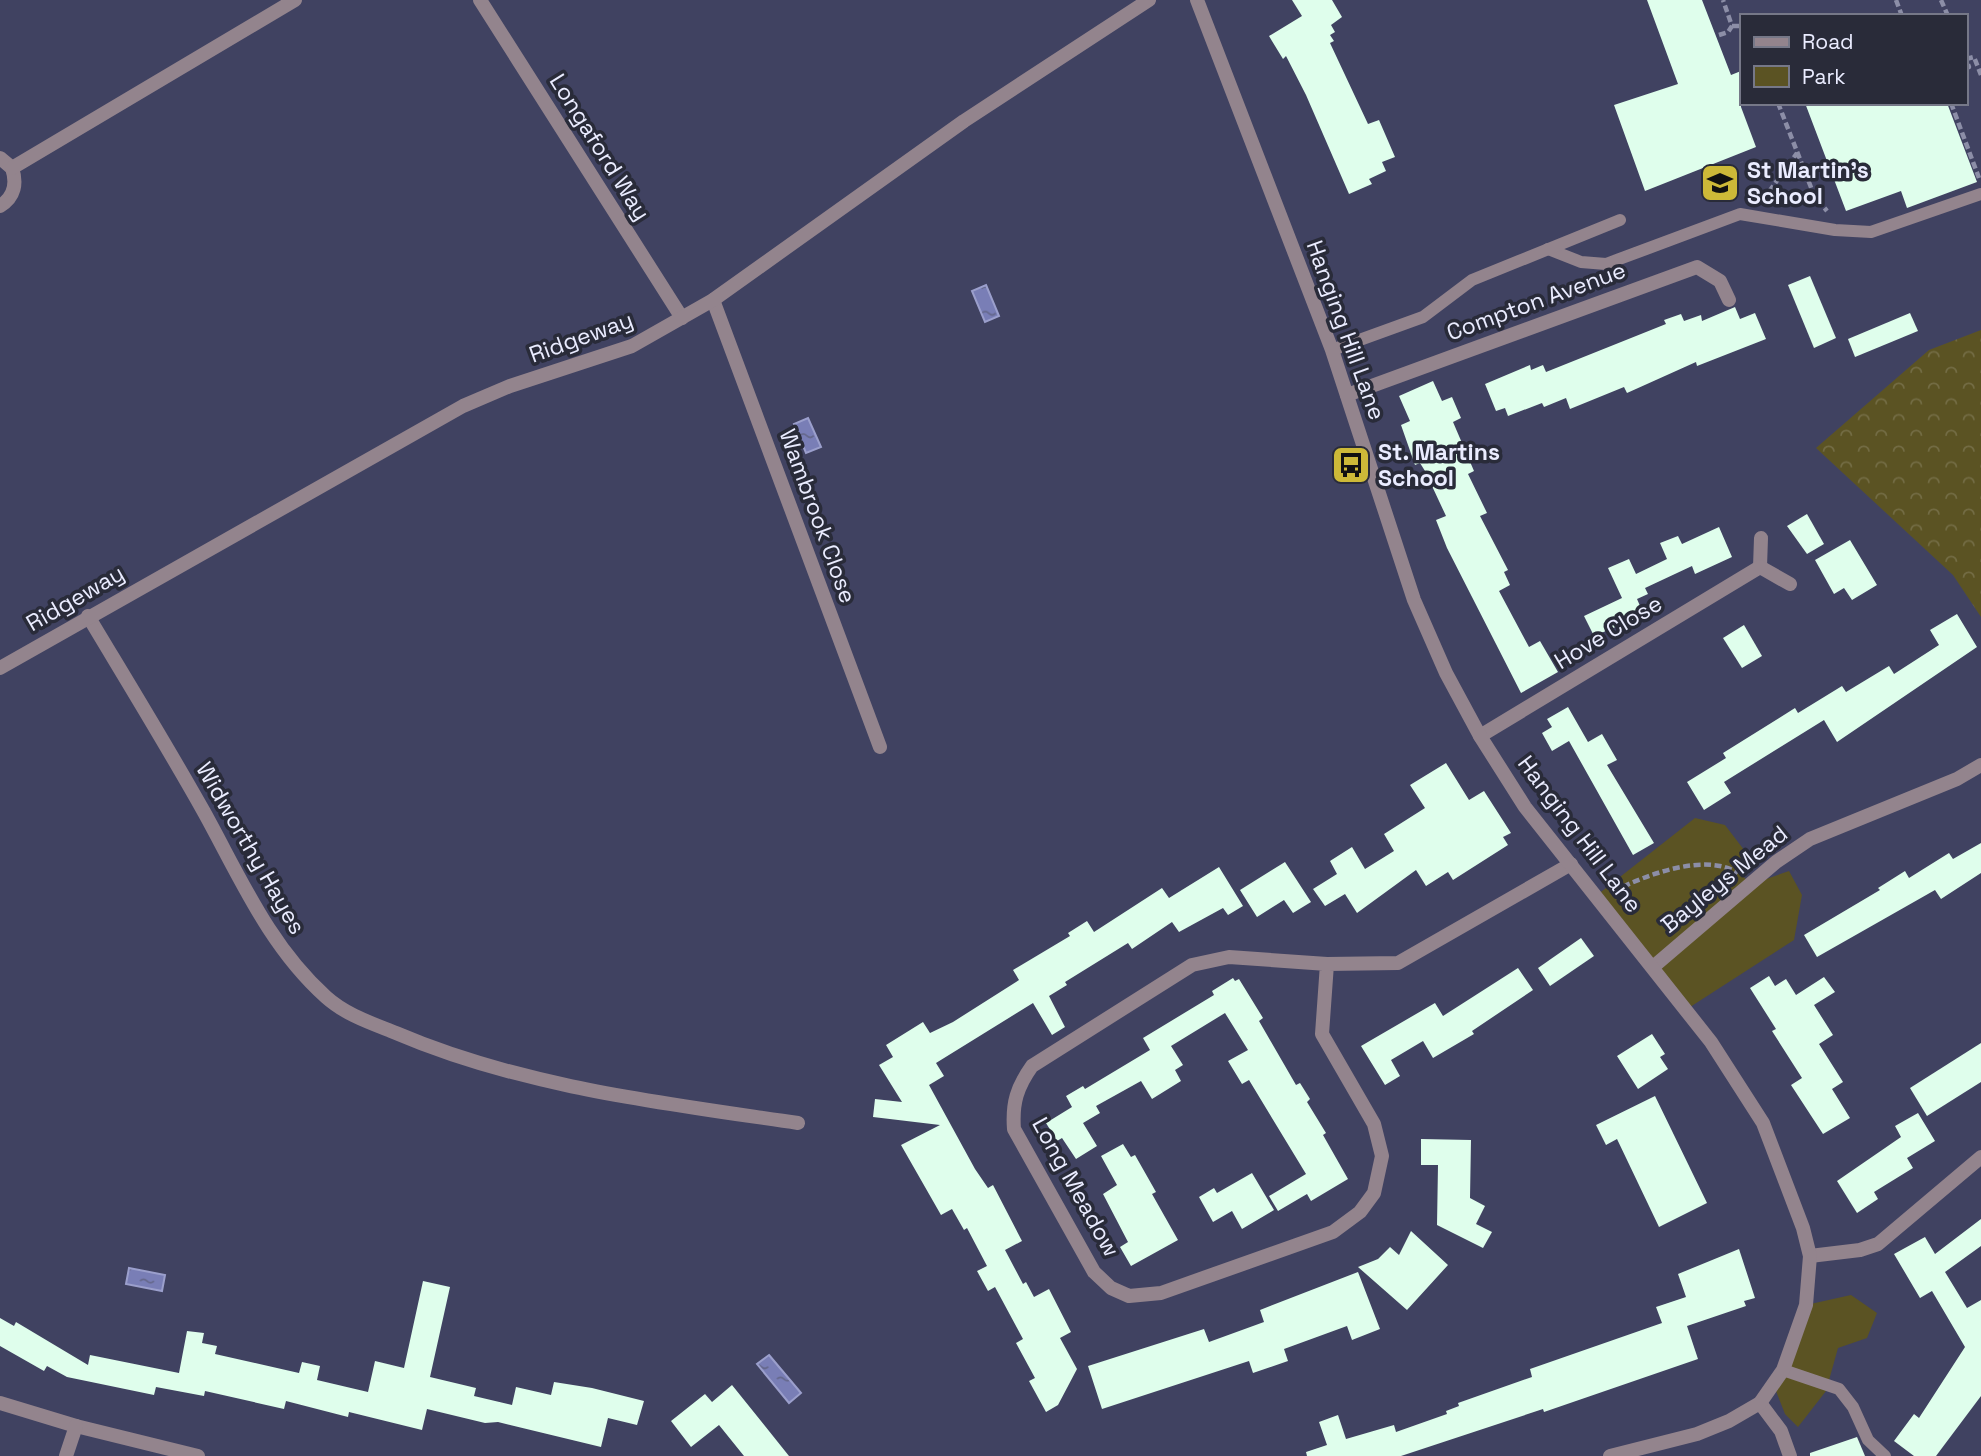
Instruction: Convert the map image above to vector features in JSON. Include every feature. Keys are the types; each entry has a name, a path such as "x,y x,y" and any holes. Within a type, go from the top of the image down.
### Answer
{"street":[{"path":"12,168 295,0"},
{"name":"Longaford Way","path":"480,0 682,318"},
{"name":"Ridgeway","path":"0,668 463,406 510,386 632,346 713,300 964,121 1149,0"},
{"name":"Hanging Hill Lane","path":"1198,0 1332,350 1414,600 1446,673 1480,736 1525,807 1711,1042 1763,1123 1799,1215 1810,1256 1806,1305 1783,1370 1760,1403 1729,1421 1697,1434 1610,1456"},
{"path":"0,158 12,168 15,187 12,195 0,206"},
{"name":"Compton Avenue","path":"1347,395 1697,267 1720,281 1729,300"},
{"name":"Wambrook Close","path":"713,300 880,747"},
{"path":"1761,538 1760,567 1790,584"},
{"name":"Hove Close","path":"1480,736 1760,567"},
{"name":"Widworthy Hayes","path":"89,616 204,813 256,910 287,955 326,997 348,1013 443,1054 624,1096 797,1123"},
{"name":"Bayleys Mead","path":"1653,967 1810,839 1956,779 1981,765"},
{"name":"Long Meadow","path":"1327,964 1322,1034 1374,1124 1382,1156 1374,1193 1360,1212 1333,1232 1161,1293 1129,1296 1111,1288 1094,1272 1014,1129 1012,1105 1021,1081 1032,1066 1192,965 1229,957 1327,964 1398,963 1571,864"},
{"path":"1810,1256 1860,1250 1878,1244 1981,1157"},
{"path":"0,1403 76,1426 198,1456"},
{"path":"1760,1403 1781,1431 1790,1456"},
{"path":"66,1456 76,1426"}],"lane":[{"path":"1548,249 1581,262 1606,264 1740,215 1828,229 1871,232 1981,194"},
{"path":"1332,350 1423,317 1472,280 1620,219"},
{"path":"1783,1370 1839,1389 1853,1408 1868,1440 1885,1456"}],"path":[{"path":"1723,0 1732,26"},
{"path":"1732,26 1740,26"},
{"path":"1719,35 1728,32 1732,26"},
{"path":"1967,58 1973,57 1981,75"},
{"path":"1779,105 1814,195 1827,211 1828,229"},
{"path":"1952,105 1981,182"},
{"path":"1763,200 1798,153"},
{"path":"1602,901 1614,891 1666,870 1708,865 1728,867 1752,884"}],"green space":[{"path":"1981,330 1981,617 1953,575 1816,448 1929,350"},
{"path":"1695,818 1725,825 1754,863 1741,875 1752,884 1789,871 1802,895 1794,940 1687,1009 1597,895"},
{"path":"1851,1295 1877,1313 1867,1338 1838,1348 1826,1391 1798,1427 1785,1414 1774,1386 1806,1305"}],"water":[{"path":"986,285 999,316 985,322 972,291"},
{"path":"808,418 821,447 806,453 794,424"},
{"path":"129,1268 165,1275 162,1291 126,1284"},
{"path":"769,1355 801,1393 789,1403 757,1364"}],"building":[{"path":"1292,0 1332,0 1342,17 1331,25 1335,32 1330,35 1334,41 1330,43 1368,124 1379,120 1395,157 1382,162 1386,171 1369,179 1372,184 1349,194 1306,95 1286,56 1283,59 1269,36 1302,16"},
{"path":"1647,0 1702,0 1731,75 1740,71 1740,105 1756,147 1645,191 1614,105 1678,84"},
{"path":"1806,105 1948,105 1977,182 1907,208 1901,191 1846,211"},
{"path":"1810,276 1836,338 1814,348 1788,285"},
{"path":"1735,307 1740,319 1755,313 1766,339 1697,366 1696,362 1627,393 1624,387 1570,409 1566,398 1544,407 1542,403 1508,416 1505,408 1496,411 1485,384 1530,365 1531,370 1543,365 1546,372 1666,324 1664,320 1681,314 1684,321 1701,315 1702,321"},
{"path":"1910,313 1918,331 1855,357 1848,339"},
{"path":"1433,381 1442,401 1452,397 1461,418 1453,422 1474,471 1468,474 1487,513 1480,516 1508,570 1504,572 1510,585 1499,591 1529,647 1540,641 1558,672 1521,693 1447,548 1436,520 1446,516 1425,471 1420,463 1415,465 1401,425 1410,421 1399,396"},
{"path":"1807,514 1824,544 1807,554 1787,526"},
{"path":"1719,527 1732,557 1695,574 1692,566 1645,588 1648,594 1637,599 1644,615 1594,636 1584,616 1622,598 1608,568 1629,559 1636,574 1667,559 1660,543 1678,536 1682,544"},
{"path":"1850,540 1877,585 1852,600 1844,588 1834,594 1815,560"},
{"path":"1957,614 1977,647 1837,742 1824,720 1724,782 1731,793 1704,810 1687,782 1726,758 1723,753 1795,708 1798,713 1842,686 1846,692 1889,666 1894,674 1939,645 1930,630"},
{"path":"1744,625 1762,656 1742,668 1723,638"},
{"path":"1568,707 1588,742 1602,734 1617,760 1607,765 1654,843 1633,855 1569,741 1552,751 1542,733 1552,727 1547,719"},
{"path":"1446,763 1469,800 1484,791 1511,833 1503,837 1508,845 1453,880 1448,872 1426,886 1416,870 1357,913 1345,894 1325,906 1313,889 1337,874 1330,861 1352,847 1365,869 1394,851 1384,834 1425,808 1410,785"},
{"path":"1981,843 1981,873 1941,899 1935,890 1817,957 1804,935 1880,890 1878,888 1905,871 1909,878 1949,853 1953,859"},
{"path":"1285,862 1311,902 1293,913 1284,900 1257,917 1240,890"},
{"path":"1219,867 1243,906 1228,915 1223,908 1179,932 1172,922 1132,949 1128,943 1065,982 1067,985 1049,996 1065,1027 1052,1035 1033,1003 936,1063 944,1076 929,1085 975,1169 988,1188 993,1185 1022,1241 1005,1250 1023,1284 1026,1282 1034,1297 1049,1289 1071,1332 1060,1338 1077,1369 1058,1405 1046,1412 1029,1381 1035,1378 1016,1343 1023,1339 995,1287 988,1291 977,1271 987,1266 967,1228 964,1230 952,1209 941,1215 901,1145 940,1125 873,1117 875,1099 902,1102 879,1065 893,1057 886,1045 923,1022 930,1033 953,1022 1019,980 1013,970 1070,936 1068,933 1087,921 1094,932 1162,888 1169,898"},
{"path":"1581,938 1594,956 1550,986 1538,968"},
{"path":"1518,968 1533,990 1472,1031 1474,1034 1433,1058 1423,1041 1391,1060 1400,1076 1385,1085 1361,1046 1435,1003 1443,1016"},
{"path":"1769,976 1775,986 1786,979 1796,995 1824,977 1835,992 1814,1005 1833,1035 1819,1044 1843,1082 1832,1089 1850,1118 1823,1134 1791,1085 1802,1078 1772,1031 1776,1029 1750,988"},
{"path":"1233,978 1235,981 1239,979 1263,1018 1259,1021 1296,1085 1300,1083 1310,1099 1307,1102 1326,1133 1323,1135 1348,1179 1311,1201 1307,1194 1278,1211 1269,1196 1306,1174 1249,1080 1242,1084 1228,1061 1248,1050 1225,1013 1171,1046 1183,1065 1175,1070 1181,1081 1152,1099 1141,1081 1096,1106 1100,1113 1083,1123 1097,1146 1076,1159 1062,1138 1057,1141 1046,1123 1072,1107 1066,1096 1083,1086 1085,1089 1150,1050 1143,1038 1214,995 1212,991"},
{"path":"1652,1034 1665,1054 1660,1057 1668,1069 1638,1089 1617,1056"},
{"path":"1981,1043 1981,1082 1927,1116 1910,1088"},
{"path":"1655,1096 1707,1203 1659,1227 1617,1139 1606,1145 1596,1125"},
{"path":"1918,1113 1935,1141 1907,1158 1913,1168 1874,1192 1878,1199 1857,1213 1837,1181 1901,1137 1895,1126"},
{"path":"1421,1139 1471,1140 1470,1198 1485,1206 1476,1224 1492,1232 1483,1248 1437,1225 1438,1165 1421,1165"},
{"path":"1123,1144 1131,1157 1135,1155 1156,1192 1152,1194 1178,1240 1131,1266 1120,1247 1128,1242 1103,1194 1117,1185 1101,1156"},
{"path":"1252,1173 1274,1210 1242,1229 1232,1211 1213,1222 1199,1197 1214,1188 1217,1193"},
{"path":"1981,1219 1981,1246 1945,1272 1967,1308 1981,1300 1981,1396 1936,1456 1914,1456 1894,1441 1914,1414 1919,1418 1965,1347 1932,1291 1920,1298 1894,1254 1925,1237 1935,1254"},
{"path":"1411,1231 1448,1265 1407,1310 1358,1267 1378,1259 1390,1247 1399,1255"},
{"path":"1739,1249 1755,1298 1744,1301 1746,1306 1687,1326 1698,1359 1544,1412 1543,1409 1401,1456 1307,1456 1306,1452 1327,1445 1319,1422 1338,1415 1346,1439 1394,1425 1396,1432 1447,1414 1446,1411 1459,1406 1458,1403 1532,1377 1530,1369 1662,1323 1656,1307 1686,1297 1678,1274"},
{"path":"1358,1272 1380,1329 1352,1340 1347,1326 1284,1349 1288,1361 1253,1373 1249,1361 1102,1409 1088,1366 1204,1329 1209,1342 1264,1322 1260,1310"},
{"path":"423,1281 450,1287 430,1377 476,1388 474,1396 512,1405 516,1387 551,1395 554,1382 592,1388 644,1401 637,1425 608,1418 601,1447 498,1422 485,1423 427,1409 422,1430 349,1412 348,1417 286,1401 284,1409 205,1391 204,1396 156,1387 154,1395 67,1377 47,1366 44,1371 0,1346 0,1318 14,1326 16,1322 88,1365 90,1355 179,1373 187,1331 204,1333 202,1343 217,1346 215,1354 299,1373 302,1362 320,1366 317,1380 368,1392 375,1361 404,1368"},
{"path":"732,1385 789,1456 744,1456 719,1425 691,1447 671,1421 705,1394 712,1402"},
{"path":"1857,1437 1865,1456 1810,1456 1810,1453"}],"place":[{"name":"St Martin's School","path":"1720,183"},
{"name":"St. Martins School","path":"1351,465"}]}
